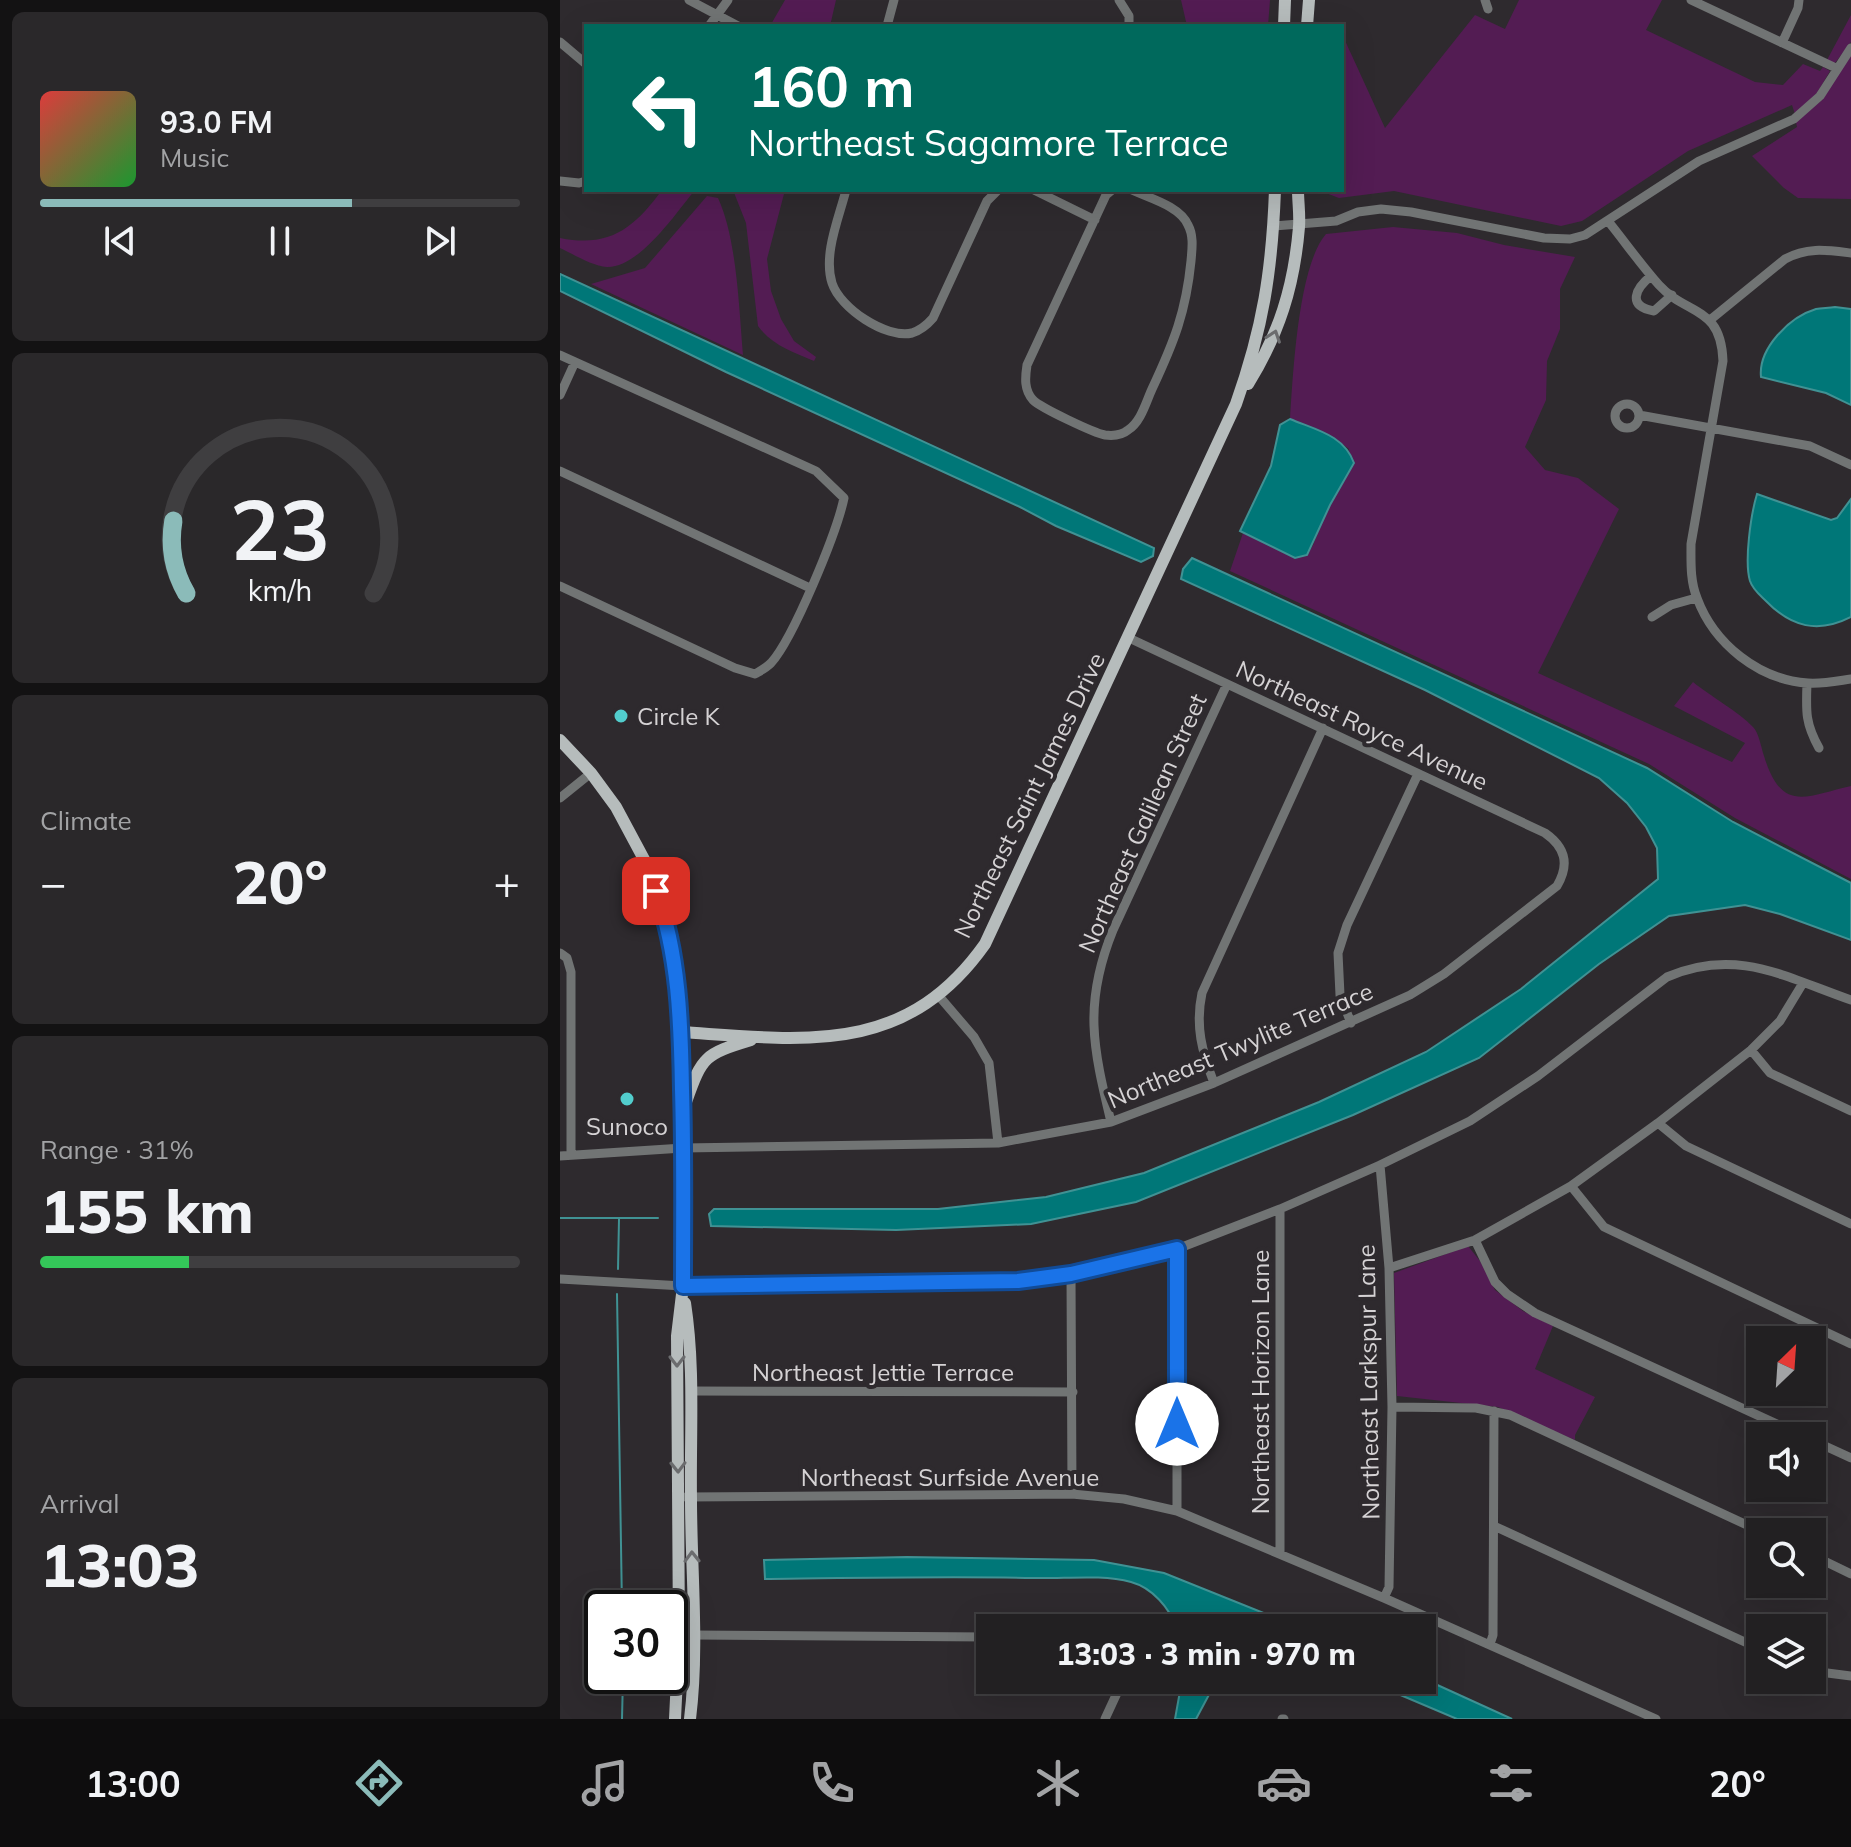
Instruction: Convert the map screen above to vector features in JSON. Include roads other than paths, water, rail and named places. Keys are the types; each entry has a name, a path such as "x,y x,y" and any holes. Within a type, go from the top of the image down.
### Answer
{"main road":[{"path":"1284,24 1285,0"},
{"path":"1307,24 1309,0"},
{"name":"Northeast Saint James Drive","path":"681,1032 760,1037 829,1037 858,1033 898,1020 938,995 970,964 990,933 1236,404 1262,321 1269,280 1275,192"},
{"name":"Northeast Saint James Drive","path":"1236,404 1270,349 1292,279 1299,223 1298,192"},
{"path":"560,740 591,773 616,807 646,863 664,913 681,1032 683,1286 677,1336 694,1635 690,1719"},
{"path":"683,1113 703,1061 714,1052 760,1037"},
{"path":"675,1719 693,1391 683,1286"}],"street":[{"path":"689,0 734,24"},
{"path":"710,24 728,0"},
{"path":"888,24 894,0"},
{"path":"1119,0 1129,16 1129,24"},
{"path":"1691,0 1836,68"},
{"path":"1782,43 1799,0"},
{"path":"560,42 584,62"},
{"path":"1274,226 1336,221 1358,212 1381,209 1544,238 1570,239 1585,235 1699,161 1794,119 1820,96 1851,48"},
{"path":"560,181 584,182"},
{"path":"845,192 830,253 832,283 847,307 857,315 892,332 903,333 913,333 933,318 987,201 996,192"},
{"path":"1038,192 1095,220"},
{"path":"1110,192 1027,365 1025,380 1033,400 1043,407 1104,435 1126,432 1140,417 1174,342 1187,299 1192,245 1190,226 1174,210 1136,192"},
{"path":"1608,221 1651,276 1672,295 1701,312 1718,333 1723,361 1691,544 1696,598 1713,629 1746,662 1763,671 1807,683 1851,679"},
{"path":"1710,320 1797,252 1811,249 1851,253"},
{"path":"1651,276 1636,291 1640,304 1654,311 1672,295"},
{"path":"560,355 816,471 844,498 810,588 781,649 769,665 755,674 735,668 560,586"},
{"path":"560,395 575,362"},
{"path":"1639,415 1810,446 1851,465"},
{"path":"560,471 810,588"},
{"path":"1652,617 1671,605 1696,598"},
{"name":"Northeast Royce Avenue","path":"1129,638 1545,833 1557,841 1565,861"},
{"path":"1807,683 1805,715 1819,748"},
{"name":"Northeast Galilean Street","path":"1111,1122 1092,1029 1098,969 1113,930 1227,684"},
{"path":"1214,1083 1202,1052 1198,1029 1202,993 1323,728"},
{"path":"560,798 591,773"},
{"path":"1351,1023 1340,995 1338,953 1347,925 1418,774"},
{"name":"Northeast Twylite Terrace","path":"565,1156 683,1148 998,1143 1111,1122 1214,1083 1410,995 1444,974 1557,886 1565,861"},
{"path":"564,956 571,972 565,1050 565,1156"},
{"path":"560,1279 683,1286 1018,1281 1071,1274 1177,1249 1280,1209 1470,1121 1538,1076 1667,977 1691,966 1717,962 1752,966 1851,1000"},
{"path":"1389,1268 1475,1240 1571,1186 1751,1050 1780,1021 1803,983"},
{"path":"938,995 974,1037 989,1063 998,1143"},
{"path":"1751,1050 1770,1073 1851,1111"},
{"path":"1658,1123 1686,1146 1851,1224"},
{"name":"Northeast Larkspur Lane","path":"1380,1165 1389,1268 1392,1407 1389,1587 1384,1598"},
{"path":"1571,1186 1604,1227 1851,1344"},
{"name":"Northeast Horizon Lane","path":"1280,1209 1280,1554"},
{"path":"1475,1240 1495,1282 1535,1313 1772,1422"},
{"path":"1177,1249 1177,1511"},
{"path":"1071,1274 1072,1494"},
{"name":"Northeast Jettie Terrace","path":"693,1391 1073,1392"},
{"path":"1392,1407 1494,1411 1533,1425 1746,1525"},
{"path":"1490,1644 1493,1635 1494,1411"},
{"path":"1826,1446 1851,1458"},
{"name":"Northeast Surfside Avenue","path":"685,1497 1072,1494 1124,1499 1177,1511 1490,1644 1656,1719"},
{"path":"1494,1526 1746,1643"},
{"path":"1826,1562 1851,1574"},
{"path":"694,1635 976,1637"},
{"path":"1826,1673 1851,1676"},
{"path":"1105,1719 1117,1694"}],"water":[{"path":"560,274 1154,548 1153,556 1141,562 1056,526 726,372 560,291"},
{"path":"1835,307 1851,309 1851,405 1826,393 1761,377 1761,366 1770,345 1786,327 1806,313"},
{"path":"1290,419 1336,440 1354,463 1307,555 1295,558 1240,531 1271,466 1280,425"},
{"path":"1757,494 1831,520 1837,518 1851,499 1851,617 1816,626 1795,622 1775,610 1755,590 1748,572 1748,550"},
{"path":"1192,558 1647,768 1733,822 1851,883 1851,940 1780,914 1745,905 1669,916 1599,964 1479,1058 1353,1115 1136,1202 1031,1224 896,1230 711,1226 709,1214 714,1209 938,1209 1046,1197 1144,1173 1319,1102 1426,1052 1521,989 1658,879 1657,848 1646,827 1627,803 1599,778 1425,690 1181,579 1183,569"},
{"path":"907,1557 1094,1560 1164,1573 1266,1614 1170,1614 1153,1594 1139,1585 1107,1578 765,1579 764,1560"},
{"path":"1436,1684 1512,1719 1457,1719 1398,1694 1436,1694"},
{"path":"1179,1694 1209,1694 1196,1719 1175,1719"}],"waterway":[{"path":"560,1218 658,1218"},
{"path":"618,1269 619,1219"},
{"path":"617,1294 622,1590"},
{"path":"622,1719 623,1694"}],"place":[{"name":"Circle K","path":"621,716"},
{"name":"Sunoco","path":"627,1099"}]}
